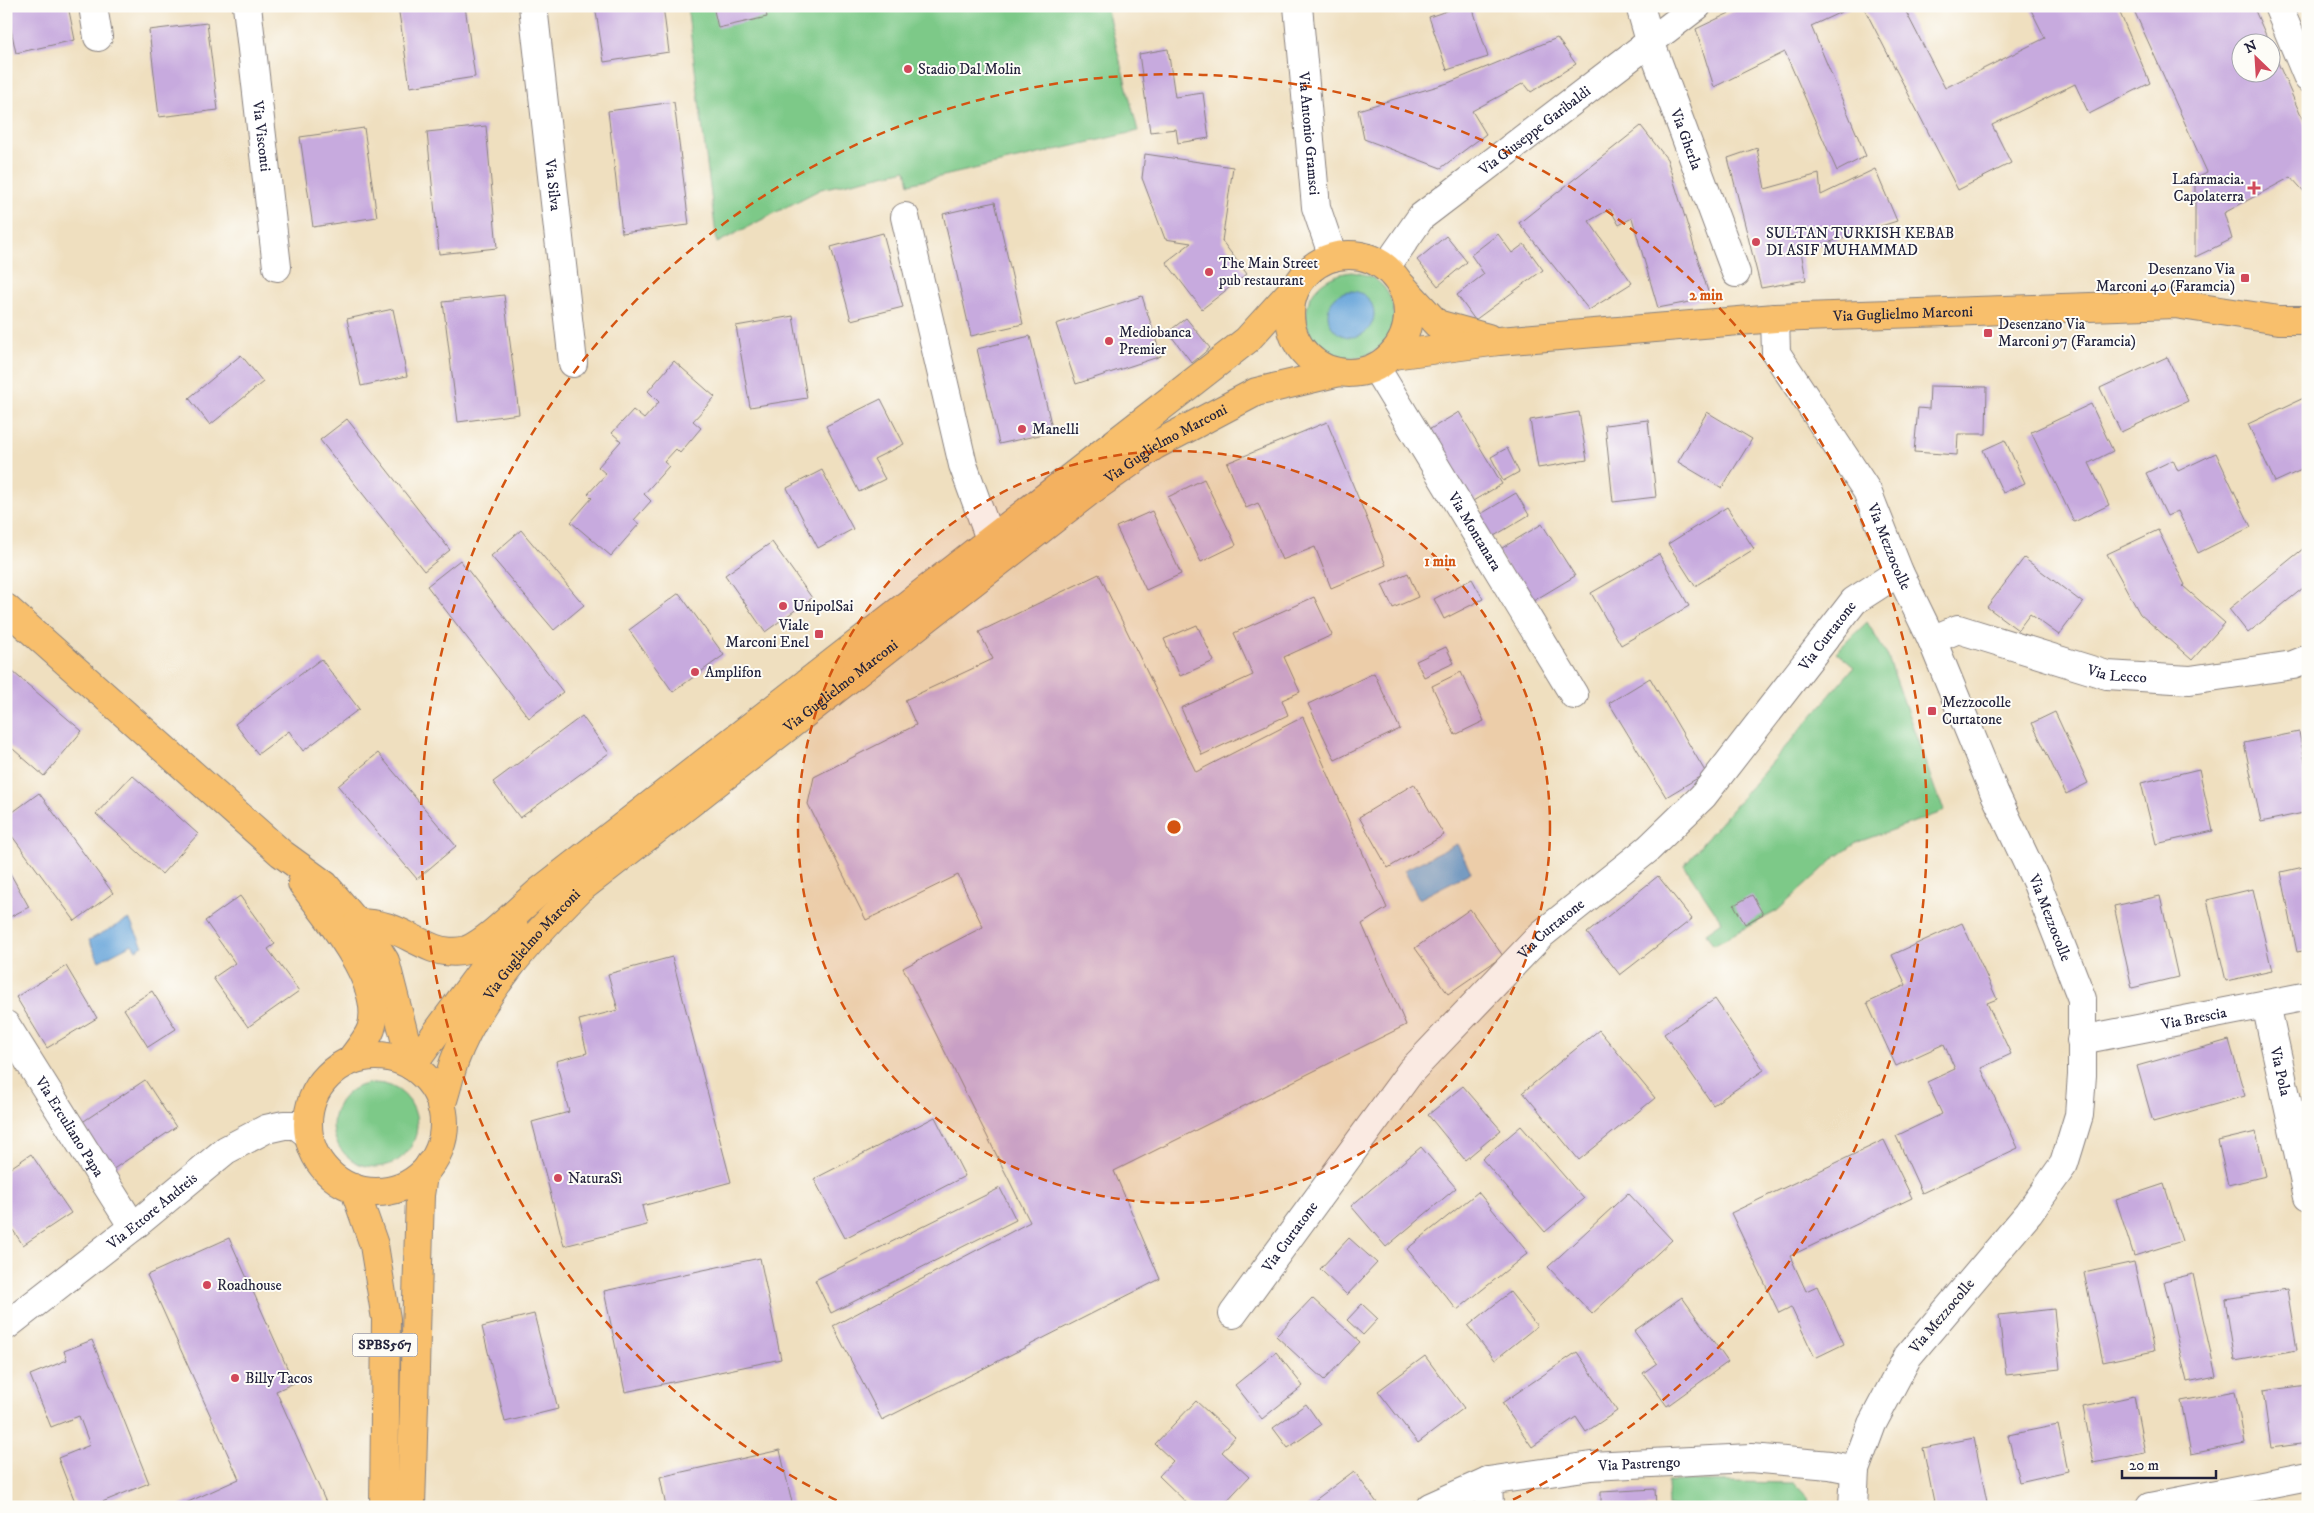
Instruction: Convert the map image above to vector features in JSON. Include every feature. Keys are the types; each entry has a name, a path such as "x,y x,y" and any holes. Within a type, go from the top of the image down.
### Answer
{"main road":[{"name":"Via Guglielmo Marconi","path":"358,923 392,927 435,949 450,952 466,950 481,941 542,890 1247,340 1307,273 1319,263 1333,257 1351,255 1369,258 1393,276 1437,324 1499,341"},
{"path":"1384,361 1403,339 1408,321 1408,302 1393,276"},
{"name":"Via Guglielmo Marconi","path":"1297,285 1291,303 1290,321 1294,338 1305,354 1318,366 1349,374 1384,361 1499,341 1775,318 2175,304 2279,320 2308,320"},
{"name":"Via Guglielmo Marconi","path":"441,1106 454,1062 481,1010 508,971 534,939 579,890 1074,503 1154,446 1256,392 1336,372"},
{"path":"6,608 281,853 325,885 372,940 385,960 412,1066"},
{"path":"281,853 357,959 367,982 372,1013 371,1028 350,1061"},
{"name":"Via Guglielmo Marconi","path":"412,1066 542,890"},
{"name":"Via Guglielmo Marconi","path":"370,1056 392,1058 412,1066 425,1077 435,1091 441,1106 444,1126 440,1146 431,1163 419,1176 405,1185 388,1191 371,1192 340,1182 328,1173 312,1148 308,1134 311,1104 317,1091 331,1073 350,1061 370,1056"},
{"name":"SPBS567","path":"411,1507 412,1409 420,1195 423,1176 431,1163"},
{"name":"SPBS567","path":"354,1188 374,1245 386,1319 384,1507"}],"street":[{"path":"93,6 98,37"},
{"name":"Via Visconti","path":"247,6 277,267"},
{"name":"Via Silva","path":"533,6 573,363"},
{"name":"Via Antonio Gramsci","path":"1298,6 1316,207 1333,257"},
{"name":"Via Gherla","path":"1640,6 1650,41 1736,272"},
{"name":"Via Giuseppe Garibaldi","path":"1393,276 1421,217 1697,6"},
{"path":"2278,6 2308,78"},
{"path":"905,217 963,465 990,540"},
{"name":"Via Mezzocolle","path":"1775,318 1776,352 1868,491 1899,572 1932,640 1995,794 2036,881 2082,999 2082,1075 2079,1115 2064,1164 2029,1213 1908,1356 1872,1424 1856,1470 1854,1507"},
{"name":"Via Montanara","path":"1384,361 1574,695"},
{"name":"Via Curtatone","path":"1233,1314 1411,1071 1542,934 1648,849 1690,810 1854,601 1899,572"},
{"name":"Via Lecco","path":"1932,640 1958,629 2107,676 2190,680 2293,665 2308,659"},
{"name":"Via Brescia","path":"2081,1040 2308,996"},
{"name":"Via Pola","path":"2266,1004 2308,1198"},
{"name":"Via Erculiano Papa","path":"6,1025 133,1227"},
{"name":"Via Ettore Andreis","path":"6,1326 133,1227 226,1150 266,1129 284,1125 296,1124 308,1134"},
{"name":"Via Pastrengo","path":"1430,1507 1488,1494 1591,1466 1742,1458 1830,1465 1856,1470"},
{"path":"2151,1507 2308,1476"}],"green space":[{"name":"Stadio Dal Molin","path":"687,6 1106,6 1138,131 909,184 906,170 821,189 717,243"},
{"path":"1351,272 1370,277 1383,286 1391,301 1394,318 1385,342 1372,353 1356,358 1337,357 1322,349 1311,337 1307,321 1308,305 1315,290 1329,279"},
{"path":"1867,622 1888,657 1937,795 1945,811 1858,842 1836,857 1777,911 1713,945 1706,933 1722,922 1684,865 1854,667 1836,652"},
{"path":"375,1083 391,1086 405,1095 414,1109 417,1125 414,1141 405,1155 391,1164 375,1167 359,1164 345,1155 336,1141 333,1125 336,1109 345,1095 359,1086"},
{"path":"1667,1481 1794,1483 1808,1498 1810,1507 1668,1507"}],"water":[{"path":"1346,291 1356,291 1370,301 1374,314 1370,327 1364,333 1356,337 1346,337 1332,327 1328,319 1328,309 1338,295"},
{"path":"1457,844 1471,872 1419,899 1404,870"},
{"path":"129,919 143,946 136,950 132,944 99,961 89,940"}],"building":[{"path":"6,6 68,6 75,40 16,53"},
{"path":"398,6 465,6 475,77 410,87"},
{"path":"595,6 663,6 669,52 604,62"},
{"path":"713,6 765,6 767,17 718,28"},
{"path":"1461,6 1472,6 1488,57 1447,70 1429,17"},
{"path":"1744,6 1854,6 1811,26 1866,156 1837,171 1785,52 1714,87 1696,29"},
{"path":"1863,6 1903,6 1945,88 2045,38 2029,6 2117,6 2150,83 2089,114 2075,84 1992,125 2011,163 1958,190"},
{"path":"2132,6 2253,6 2265,32 2232,32 2232,82 2282,82 2282,72 2308,132 2308,196 2291,177 2224,213 2232,239 2195,257 2195,178 2207,172"},
{"path":"207,23 218,110 159,117 149,30"},
{"path":"1557,38 1576,64 1531,92 1524,83 1472,111 1486,134 1441,168 1364,139 1358,110 1448,83"},
{"path":"1168,49 1175,97 1203,93 1209,138 1178,143 1176,129 1150,132 1139,54"},
{"path":"674,102 689,225 622,233 608,111"},
{"path":"486,126 497,248 439,254 427,132"},
{"path":"1641,126 1667,159 1710,298 1658,308 1632,218 1619,225 1610,209 1589,221 1632,283 1589,310 1519,223"},
{"path":"364,128 377,217 313,227 300,137"},
{"path":"1757,148 1765,189 1819,174 1821,195 1875,169 1897,221 1801,251 1806,280 1761,288 1728,158"},
{"path":"1145,154 1233,167 1222,241 1247,274 1202,309 1166,262 1191,243 1165,239 1142,178"},
{"path":"995,202 1023,324 971,336 943,214"},
{"path":"883,233 903,307 851,320 831,247"},
{"path":"1498,234 1512,253 1524,244 1543,270 1475,320 1457,295 1484,274 1471,255"},
{"path":"1446,236 1467,262 1438,286 1417,260"},
{"path":"504,295 519,414 458,422 443,302"},
{"path":"1142,296 1161,356 1076,384 1056,324"},
{"path":"393,309 407,376 361,386 347,319"},
{"path":"793,316 807,398 750,407 736,326"},
{"path":"1186,318 1210,348 1192,363 1168,332"},
{"path":"1030,336 1053,432 999,444 977,349"},
{"path":"241,355 263,382 210,425 189,398"},
{"path":"2167,357 2188,401 2121,432 2100,388"},
{"path":"674,361 715,397 693,421 701,428 680,453 676,449 664,462 669,466 644,494 651,501 634,520 639,524 611,556 571,522 592,498 588,494 606,474 598,467 621,441 612,433 633,410 644,419 659,402 648,391"},
{"path":"1930,386 1987,387 1986,434 1958,434 1957,455 1914,452 1918,408 1929,409"},
{"path":"2308,396 2308,467 2275,482 2248,424"},
{"path":"881,399 904,444 874,459 885,479 859,492 826,426"},
{"path":"2091,404 2113,451 2089,463 2109,505 2074,522 2031,432"},
{"path":"1459,412 1502,484 1466,505 1422,434"},
{"path":"1579,412 1587,460 1538,468 1530,420"},
{"path":"1707,412 1752,439 1722,488 1678,462"},
{"path":"347,419 450,550 424,571 320,440"},
{"path":"1648,420 1656,497 1613,502 1605,425"},
{"path":"1327,422 1386,565 1331,588 1315,547 1282,560 1258,503 1246,508 1227,463"},
{"path":"2005,440 2025,483 2003,493 1983,450"},
{"path":"1507,448 1519,472 1503,481 1491,457"},
{"path":"2216,453 2251,527 2198,553 2178,511 2167,516 2146,473 2173,460 2178,471"},
{"path":"822,470 853,529 818,548 787,488"},
{"path":"1204,479 1236,545 1201,562 1168,497"},
{"path":"1516,493 1529,515 1489,539 1476,517"},
{"path":"1727,507 1754,549 1695,586 1668,544"},
{"path":"1152,511 1181,574 1146,590 1116,527"},
{"path":"1542,524 1575,576 1530,603 1497,551"},
{"path":"521,530 584,605 554,630 491,556"},
{"path":"2158,530 2185,585 2183,586 2225,623 2192,660 2140,614 2107,554"},
{"path":"772,542 812,598 765,632 725,575"},
{"path":"2304,548 2308,553 2308,584 2248,633 2229,609"},
{"path":"1659,554 1689,606 1621,645 1591,593"},
{"path":"2024,558 2083,603 2059,635 2030,614 2018,630 1987,607"},
{"path":"460,560 563,692 529,718 427,586"},
{"path":"1408,573 1418,597 1393,608 1382,585"},
{"path":"1099,574 1196,772 1303,717 1387,908 1362,924 1406,1025 1114,1171 1160,1279 882,1420 833,1326 1030,1222 903,968 983,927 958,875 866,920 808,804 814,777 916,725 905,700 993,659 979,632"},
{"path":"1472,579 1483,599 1444,619 1434,599"},
{"path":"679,593 724,655 673,692 629,630"},
{"path":"1314,597 1332,635 1284,657 1300,692 1282,700 1288,715 1202,755 1181,708 1253,675 1234,633"},
{"path":"1197,625 1214,661 1180,676 1164,639"},
{"path":"1446,647 1454,663 1424,677 1416,661"},
{"path":"321,659 359,709 303,751 289,731 258,754 235,724"},
{"path":"6,666 82,731 44,776 6,743"},
{"path":"1461,672 1484,721 1455,735 1432,686"},
{"path":"1374,673 1400,729 1335,760 1308,704"},
{"path":"1650,678 1706,773 1666,797 1609,703"},
{"path":"2055,712 2088,783 2066,794 2032,723"},
{"path":"582,716 609,753 520,818 493,782"},
{"path":"2299,732 2308,776 2308,812 2261,822 2244,743"},
{"path":"378,753 456,846 417,879 338,786"},
{"path":"2199,769 2213,831 2156,844 2141,783"},
{"path":"132,775 198,834 162,874 96,814"},
{"path":"1414,784 1444,835 1388,868 1359,817"},
{"path":"39,793 113,893 75,921 6,828 6,817"},
{"path":"6,866 29,907 6,919"},
{"path":"2308,866 2308,950 2297,952 2281,872"},
{"path":"1658,876 1692,919 1620,975 1587,933"},
{"path":"2253,889 2272,971 2226,981 2207,900"},
{"path":"1752,895 1763,914 1745,924 1734,905"},
{"path":"240,896 275,944 268,949 299,991 248,1027 213,978 235,963 205,921"},
{"path":"2160,896 2178,977 2132,988 2114,906"},
{"path":"1470,909 1503,956 1448,994 1415,948"},
{"path":"1962,923 1997,999 1987,1003 2011,1054 1981,1068 2018,1148 1922,1193 1896,1136 1942,1114 1927,1082 1955,1069 1944,1044 1896,1066 1867,1003 1906,985 1892,955"},
{"path":"672,957 731,1182 642,1206 647,1225 564,1246 532,1122 569,1112 556,1061 587,1053 579,1020 618,1010 608,974"},
{"path":"66,966 97,1018 47,1048 16,997"},
{"path":"152,991 176,1029 148,1047 124,1009"},
{"path":"1715,999 1764,1070 1713,1105 1664,1034"},
{"path":"1599,1030 1655,1098 1579,1160 1523,1092"},
{"path":"2229,1040 2245,1096 2153,1122 2137,1066"},
{"path":"145,1080 176,1127 112,1170 81,1123"},
{"path":"1463,1086 1501,1130 1465,1160 1428,1115"},
{"path":"935,1117 965,1176 845,1238 814,1179"},
{"path":"1521,1126 1584,1199 1545,1232 1482,1159"},
{"path":"2256,1132 2266,1176 2228,1185 2218,1141"},
{"path":"1884,1140 1912,1198 1790,1256 1806,1291 1817,1286 1844,1344 1815,1358 1791,1307 1779,1313 1731,1213"},
{"path":"1421,1147 1456,1188 1386,1247 1351,1206"},
{"path":"31,1154 71,1213 23,1245 6,1220 6,1171"},
{"path":"2164,1184 2182,1241 2134,1256 2116,1200"},
{"path":"1000,1188 1016,1220 831,1313 815,1280"},
{"path":"1478,1192 1528,1253 1457,1310 1407,1249"},
{"path":"1628,1193 1672,1240 1592,1314 1548,1267"},
{"path":"229,1238 294,1383 276,1391 328,1507 177,1507 239,1479 147,1275"},
{"path":"1349,1238 1377,1263 1347,1295 1320,1269"},
{"path":"760,1258 781,1359 625,1392 604,1291"},
{"path":"2134,1262 2154,1351 2103,1362 2084,1273"},
{"path":"2193,1274 2216,1376 2187,1382 2164,1281"},
{"path":"2287,1289 2297,1350 2235,1361 2225,1299"},
{"path":"1510,1292 1537,1326 1495,1360 1468,1326"},
{"path":"1682,1297 1728,1362 1667,1406 1643,1373 1657,1363 1634,1331"},
{"path":"1312,1298 1360,1342 1324,1380 1276,1336"},
{"path":"1362,1304 1378,1319 1363,1335 1347,1320"},
{"path":"2054,1309 2060,1369 2006,1375 1999,1315"},
{"path":"534,1314 558,1409 505,1422 482,1327"},
{"path":"92,1340 149,1483 90,1507 77,1507 58,1458 90,1445 79,1416 51,1427 30,1375 67,1360 64,1351"},
{"path":"1276,1352 1303,1386 1262,1419 1235,1385"},
{"path":"1577,1352 1617,1411 1586,1432 1576,1417 1532,1447 1502,1403"},
{"path":"1425,1356 1464,1408 1418,1443 1378,1391"},
{"path":"2308,1385 2308,1443 2271,1448 2263,1391"},
{"path":"2235,1391 2245,1443 2191,1454 2181,1401"},
{"path":"2134,1396 2145,1453 2094,1463 2083,1407"},
{"path":"1196,1401 1235,1437 1222,1452 1249,1477 1221,1507 1191,1507 1159,1476 1173,1461 1155,1444"},
{"path":"1306,1404 1321,1425 1288,1448 1273,1428"},
{"path":"2058,1425 2068,1471 2019,1482 2008,1435"},
{"path":"1974,1438 1988,1507 1935,1507 1923,1448"},
{"path":"780,1450 793,1507 666,1507 660,1477"},
{"path":"1354,1471 1380,1507 1306,1507"},
{"path":"1655,1489 1656,1507 1601,1507 1601,1492"}],"place":[{"name":"Stadio Dal Molin","path":"908,69"},
{"name":"Lafarmacia. Capolaterra","path":"2254,188"},
{"name":"SULTAN TURKISH KEBAB DI ASIF MUHAMMAD","path":"1756,242"},
{"name":"The Main Street pub restaurant","path":"1209,272"},
{"name":"Desenzano Via Marconi 40 (Faramcia)","path":"2245,278"},
{"name":"Desenzano Via Marconi 97 (Faramcia)","path":"1988,333"},
{"name":"Mediobanca Premier","path":"1109,341"},
{"name":"Manelli","path":"1022,429"},
{"name":"UnipolSai","path":"783,606"},
{"name":"Viale Marconi Enel","path":"819,634"},
{"name":"Amplifon","path":"695,672"},
{"name":"Mezzocolle Curtatone","path":"1932,711"},
{"name":"NaturaSì","path":"558,1178"},
{"name":"Roadhouse","path":"207,1285"},
{"name":"Billy Tacos","path":"235,1378"}]}
